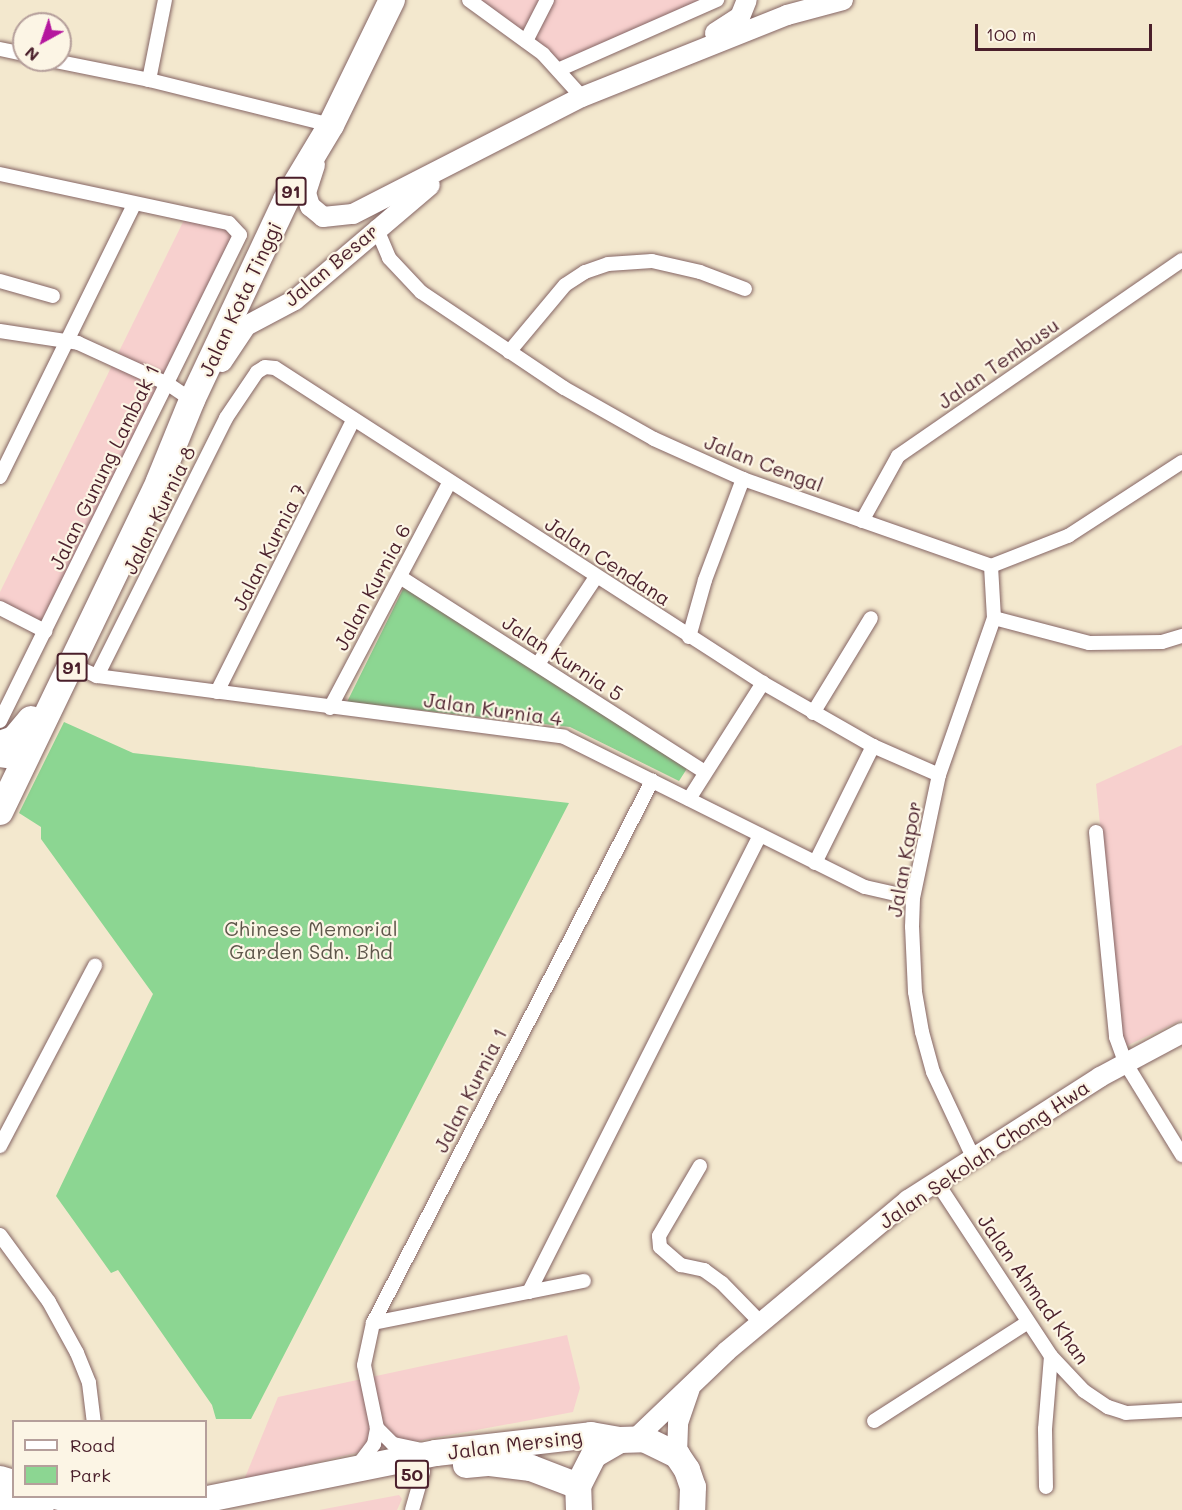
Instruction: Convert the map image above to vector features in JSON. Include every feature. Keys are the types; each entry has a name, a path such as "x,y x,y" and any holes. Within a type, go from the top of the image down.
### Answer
{"highway":[{"name":"Jalan Kota Tinggi","path":"8,764 73,665 159,481 194,396 286,200 331,125 392,0"},
{"name":"Jalan Kota Tinggi","path":"0,812 8,764 66,647 116,572"},
{"name":"Jalan Mersing","path":"66,1498 173,1506 354,1471 429,1463 591,1435 627,1440"},
{"name":"50","path":"579,1498 594,1455 627,1440 662,1444 676,1455"},
{"path":"676,1455 693,1499 710,1510"},
{"name":"Jalan Mersing","path":"244,1510 429,1463 490,1463 531,1468 579,1498"},
{"path":"0,1499 41,1510"}],"main road":[{"name":"Jalan Besar","path":"661,63 730,25 745,9 747,0"},
{"name":"Jalan Besar","path":"331,125 306,193 310,206 323,217 346,216 368,208 582,97 661,63 788,15 843,0"},
{"name":"Jalan Besar","path":"159,481 237,335 246,326 295,300 376,227 468,155"},
{"name":"Jalan Sekolah Chong Hwa","path":"627,1440 760,1322 890,1215 936,1181 1126,1064 1182,1033"},
{"name":"Jalan Sekolah Chong Hwa","path":"676,1455 678,1423 690,1386"}],"street":[{"path":"149,80 165,0"},
{"path":"469,0 526,41 558,70 582,97"},
{"path":"526,41 547,0"},
{"path":"558,70 717,0"},
{"path":"72,64 149,80 331,125"},
{"path":"0,174 134,205 0,477"},
{"name":"Jalan Gunung Lambak 1","path":"0,721 239,241 239,229 229,223 134,205"},
{"name":"Jalan Cengal","path":"376,227 389,258 421,292 564,388 654,439 743,478 991,567"},
{"name":"Jalan Tembusu","path":"862,521 898,456 1182,260"},
{"path":"509,352 565,285 585,272 608,264 652,261 700,272 745,289"},
{"path":"0,281 53,296"},
{"path":"0,331 69,341 194,396"},
{"name":"Jalan Cendana","path":"265,367 275,368 449,483 763,683 873,746 939,775"},
{"name":"Jalan Kurnia 8","path":"96,676 226,418 257,372 265,367"},
{"name":"Jalan Kurnia 7","path":"217,692 354,419"},
{"path":"991,567 1068,536 1182,462"},
{"path":"689,637 705,580 743,478"},
{"name":"Jalan Kurnia 6","path":"330,708 449,483"},
{"name":"Jalan Kapor","path":"973,1157 933,1072 922,1032 915,992 913,898 939,775 994,618 991,567"},
{"name":"Jalan Kurnia 5","path":"399,577 705,772"},
{"path":"538,664 596,577"},
{"path":"0,608 45,631"},
{"path":"813,713 871,618"},
{"path":"994,618 1089,643 1162,642 1182,636"},
{"name":"Jalan Kurnia 4","path":"73,665 96,676 564,737 865,887 913,898"},
{"path":"689,799 763,683"},
{"path":"815,863 873,746"},
{"name":"Jalan Kurnia 1","path":"377,1428 364,1365 373,1323 652,781"},
{"path":"1096,832 1110,999 1116,1037 1126,1064 1182,1155"},
{"path":"529,1292 760,835"},
{"path":"0,1146 95,966"},
{"path":"700,1166 659,1236 660,1247 681,1264 704,1270 722,1283 760,1322"},
{"name":"Jalan Ahmad Khan","path":"936,1181 1051,1356 1084,1391 1108,1407 1126,1413 1182,1410"},
{"path":"0,1235 49,1302 76,1353 89,1383 94,1420"},
{"path":"373,1323 584,1281"},
{"path":"874,1421 1028,1322"},
{"path":"1046,1487 1045,1429 1051,1356"},
{"path":"354,1471 371,1449 377,1428 393,1444 429,1463 412,1510"}],"shaded area":[{"path":"464,0 723,0 558,75"},
{"path":"188,212 230,219 242,226 244,235 47,637 0,613 0,592"},
{"path":"1182,745 1182,1020 1122,1048 1096,784"},
{"path":"567,1335 580,1388 573,1412 364,1451 244,1480 278,1397"},
{"path":"399,1495 402,1499 397,1510 319,1510"}],"green space":[{"path":"404,587 688,767 679,781 570,727 347,702"},
{"name":"Chinese Memorial Garden Sdn. Bhd","path":"64,722 133,753 569,803 251,1419 216,1419 212,1405 118,1270 111,1273 56,1196 153,994 41,839 41,827 19,813"}]}
